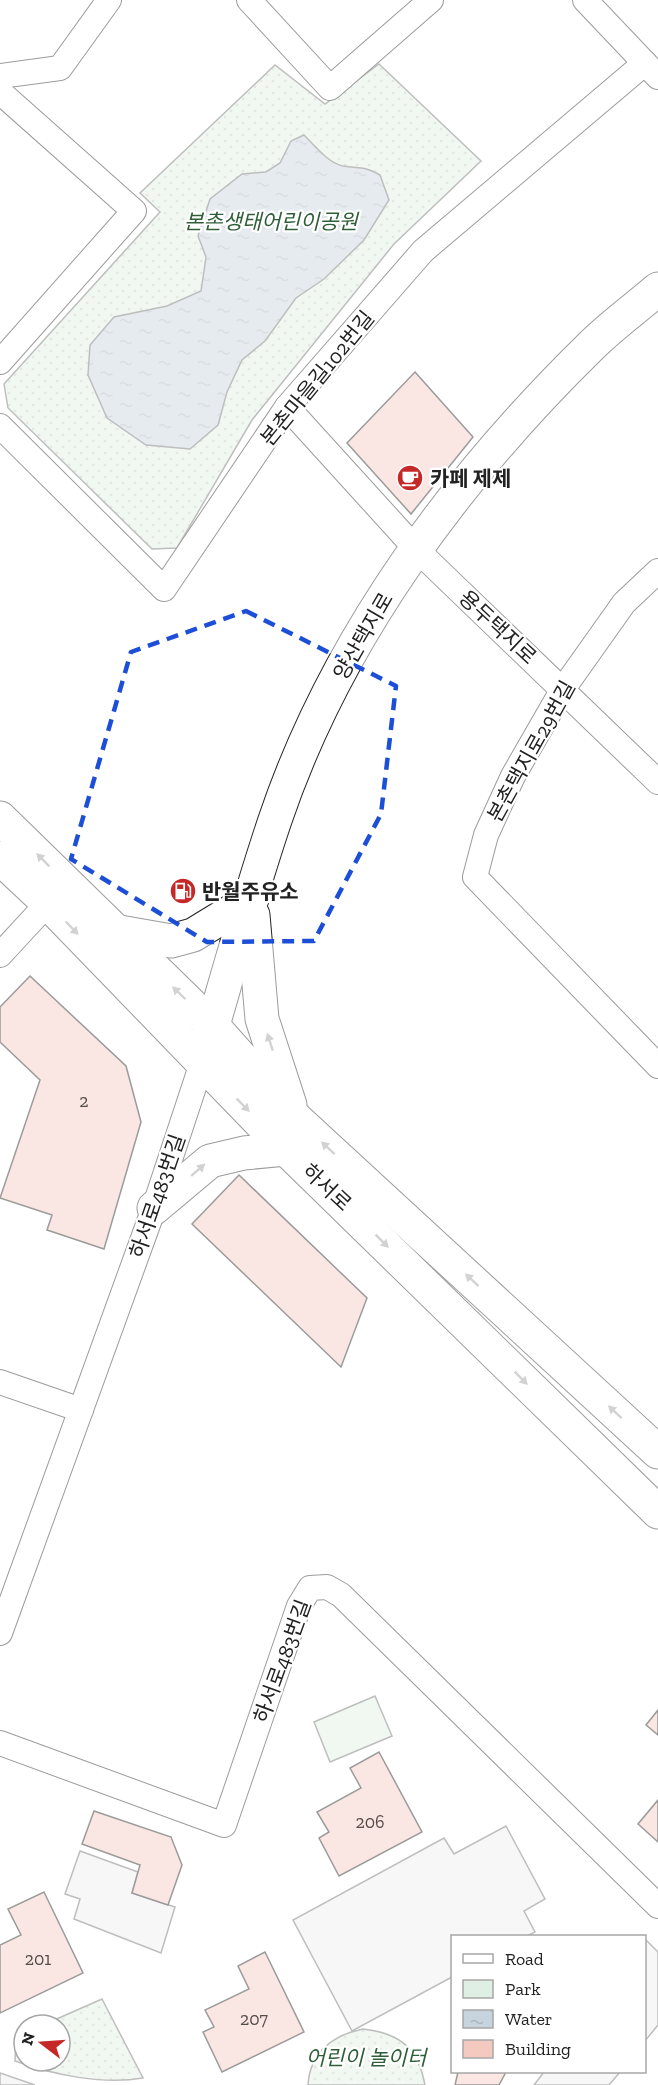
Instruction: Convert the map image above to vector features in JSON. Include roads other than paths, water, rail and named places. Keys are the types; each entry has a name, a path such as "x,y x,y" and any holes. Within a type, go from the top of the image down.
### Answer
{"main road":[{"name":"양산택지로","path":"202,1063 275,819 318,717 373,613 416,549 507,435 592,345 658,289"},
{"name":"하서로","path":"0,818 213,1026 295,1118 658,1452"},
{"name":"하서로","path":"0,858 48,903 286,1149 658,1512"},
{"path":"114,931 171,941 194,935 252,898 262,1018 295,1118"},
{"path":"154,1208 210,1161 244,1153 286,1149"}],"street":[{"path":"0,76 60,68 109,0"},
{"path":"249,0 330,88 431,0"},
{"path":"585,0 652,70"},
{"name":"본촌마을길102번길","path":"0,426 164,589 287,407 423,251 652,70"},
{"path":"0,92 134,211 0,362"},
{"name":"용두택지로","path":"287,407 416,549 658,782"},
{"name":"본촌택지로29번길","path":"658,571 624,603 563,689 513,776 486,835 475,877 658,1065"},
{"path":"0,955 48,903"},
{"name":"하서로483번길","path":"0,1633 154,1208 202,1063"},
{"path":"0,1382 81,1410"},
{"name":"하서로483번길","path":"0,1743 224,1825 299,1606 310,1588 327,1587 341,1595 658,1906"}],"water":[{"path":"304,135 337,164 365,169 380,175 389,200 364,240 324,279 296,298 265,341 242,360 227,392 218,425 190,449 146,445 107,418 88,375 90,345 114,317 167,306 201,291 206,257 198,236 210,199 242,174 266,172 280,163 291,141"}],"place":[{"name":"카페 제제","path":"410,478"},
{"name":"반월주유소","path":"183,891"}],"park label":[{"name":"본촌생태어린이공원","path":"271,221"},
{"name":"어린이 놀이터","path":"366,2057"}]}
